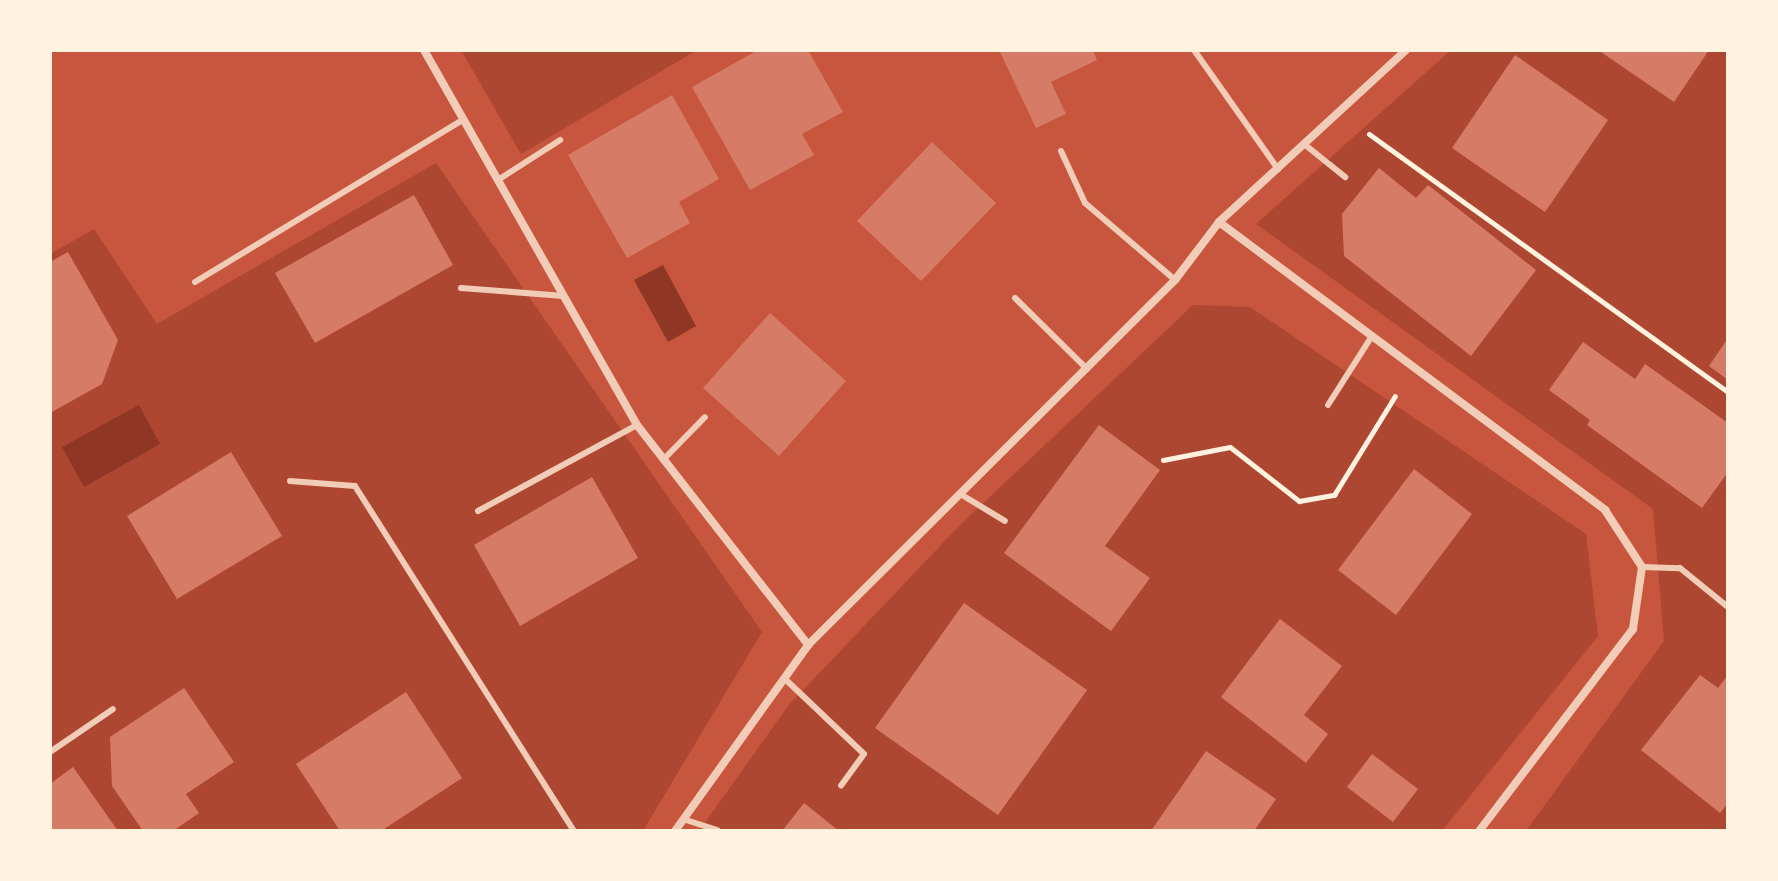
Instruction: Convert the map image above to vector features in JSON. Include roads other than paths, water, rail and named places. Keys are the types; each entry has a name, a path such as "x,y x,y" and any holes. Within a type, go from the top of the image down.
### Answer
{"street":[{"path":"424,50 637,425 808,645"},
{"path":"675,831 808,645 1175,280 1219,222 1406,50"},
{"path":"1219,222 1605,510 1642,567 1633,629 1479,831"}],"lane":[{"path":"1194,50 1278,169"},
{"path":"195,282 463,120"},
{"path":"498,180 560,140"},
{"path":"1304,144 1345,177"},
{"path":"1061,151 1085,203 1175,280"},
{"path":"461,288 564,296"},
{"path":"1015,298 1087,369"},
{"path":"1328,405 1372,336"},
{"path":"663,460 705,417"},
{"path":"478,511 637,425"},
{"path":"290,481 355,486 574,831"},
{"path":"962,495 1005,521"},
{"path":"1642,567 1680,568 1728,607"},
{"path":"784,678 864,754 841,786"},
{"path":"50,752 113,709"},
{"path":"683,819 717,830"}]}
